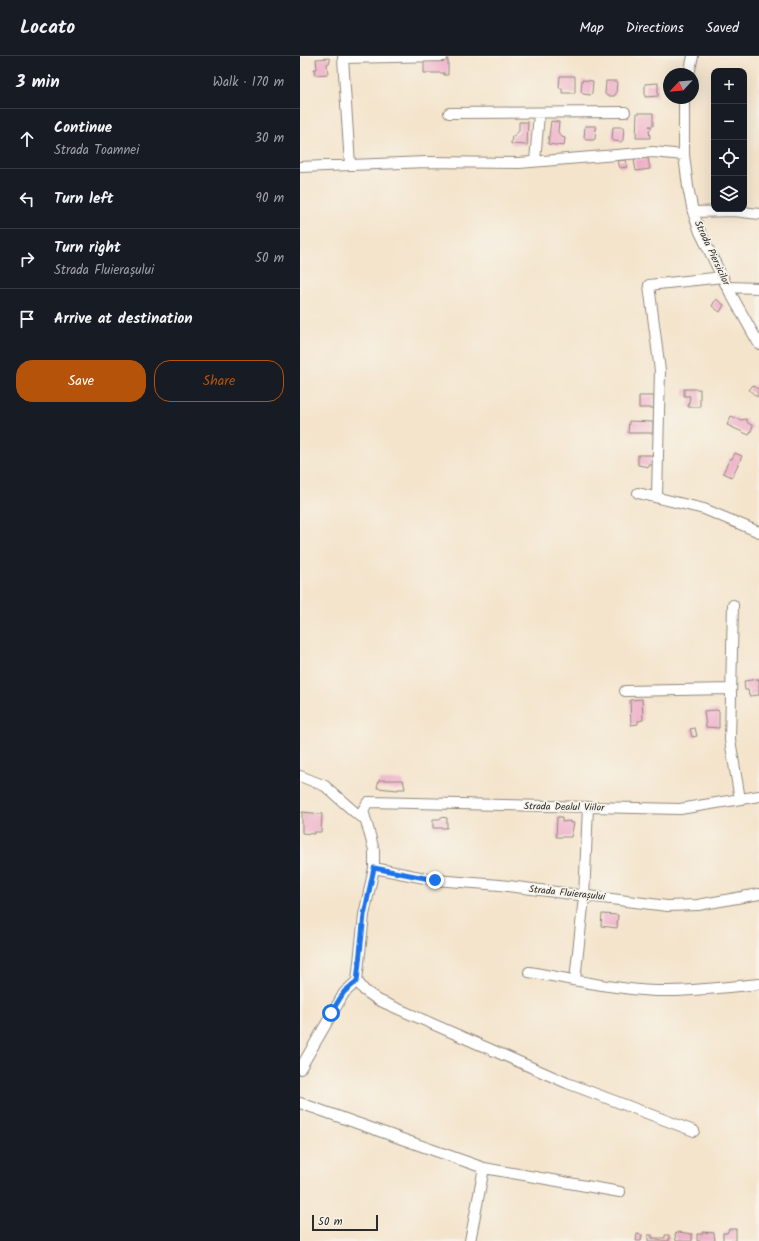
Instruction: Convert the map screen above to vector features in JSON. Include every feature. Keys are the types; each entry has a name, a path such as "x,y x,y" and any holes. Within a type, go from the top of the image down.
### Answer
{"street":[{"path":"350,165 342,58 443,56"},
{"path":"690,68 693,56"},
{"name":"Strada Piersicilor","path":"684,104 684,155 693,212 700,232 722,277 759,344"},
{"path":"449,113 538,114 625,112"},
{"path":"535,161 538,114"},
{"path":"300,167 427,162 535,161 653,152 684,155"},
{"path":"693,212 734,211 759,214"},
{"path":"657,496 660,371 648,284 722,277"},
{"path":"727,287 759,288"},
{"path":"638,493 657,496 704,509 759,532"},
{"path":"733,605 730,740 740,799"},
{"path":"624,691 731,689"},
{"path":"300,776 325,786 358,815 364,818 374,850 374,868 364,915 357,981 344,992 300,1069"},
{"name":"Strada Dealul Viilor","path":"364,818 363,810 368,802 680,809 759,796"},
{"path":"575,980 584,897 588,807"},
{"name":"Strada Fluierașului","path":"374,868 435,880 500,885 584,897 622,899 667,906 698,905 759,894"},
{"path":"529,972 656,991 723,988 759,984"},
{"path":"357,981 364,990 378,1000 567,1083 694,1131"},
{"path":"300,1103 484,1168 620,1192"},
{"path":"470,1241 484,1168"}],"building":[{"path":"329,58 330,62 327,64 328,74 315,75 314,69 317,69 316,59"},
{"path":"448,60 448,75 444,75 444,73 424,73 424,61"},
{"path":"560,76 575,76 575,93 562,93 562,88 559,88"},
{"path":"582,80 593,81 592,93 590,95 583,94 581,92"},
{"path":"606,81 617,81 616,94 614,96 607,96 605,94"},
{"path":"658,83 658,96 645,97 645,84"},
{"path":"637,113 653,113 653,126 649,126 652,128 649,130 650,138 636,138"},
{"path":"551,121 559,122 558,132 565,138 564,146 548,144"},
{"path":"519,122 528,122 527,145 511,144 512,136 519,131"},
{"path":"585,126 596,126 595,139 586,140 584,138"},
{"path":"613,127 624,127 623,140 621,142 614,141 612,139"},
{"path":"648,158 650,169 636,171 634,160"},
{"path":"626,160 627,167 620,168 618,161"},
{"path":"716,299 724,305 720,312 712,306"},
{"path":"753,385 759,390 757,397 749,390"},
{"path":"684,389 700,389 700,407 688,407 690,396 684,396"},
{"path":"639,396 654,396 654,408 639,408"},
{"path":"731,416 741,420 746,419 748,423 753,426 749,435 727,425"},
{"path":"629,421 653,422 653,433 628,433"},
{"path":"735,453 742,456 732,477 723,473 730,458 732,459"},
{"path":"638,455 652,455 653,465 649,465 649,467 638,465"},
{"path":"759,679 759,695 749,696 748,690 745,690 744,681"},
{"path":"642,699 643,720 638,721 638,724 631,725 630,700"},
{"path":"704,711 719,711 719,728 706,727"},
{"path":"695,728 697,736 692,737 690,729"},
{"path":"379,780 403,780 405,789 398,790 377,788"},
{"path":"302,812 322,814 321,832 314,832 314,834 302,833"},
{"path":"441,817 447,818 447,828 433,828 433,819 441,819"},
{"path":"557,817 562,817 562,822 570,821 570,823 574,823 571,837 556,837"},
{"path":"602,914 618,915 617,928 601,926"},
{"path":"729,1229 736,1229 736,1241 723,1241 723,1233 727,1233"},
{"path":"679,1232 692,1234 692,1241 676,1241 675,1234"},
{"path":"702,1232 714,1233 715,1241 697,1241 697,1234 702,1234"},
{"path":"637,1234 642,1235 641,1241 636,1241"},
{"path":"648,1235 652,1235 652,1238 665,1238 665,1235 669,1235 669,1241 648,1241"}],"route":[{"path":"331,1013 344,992 357,981 364,915 374,868 435,880"}]}
